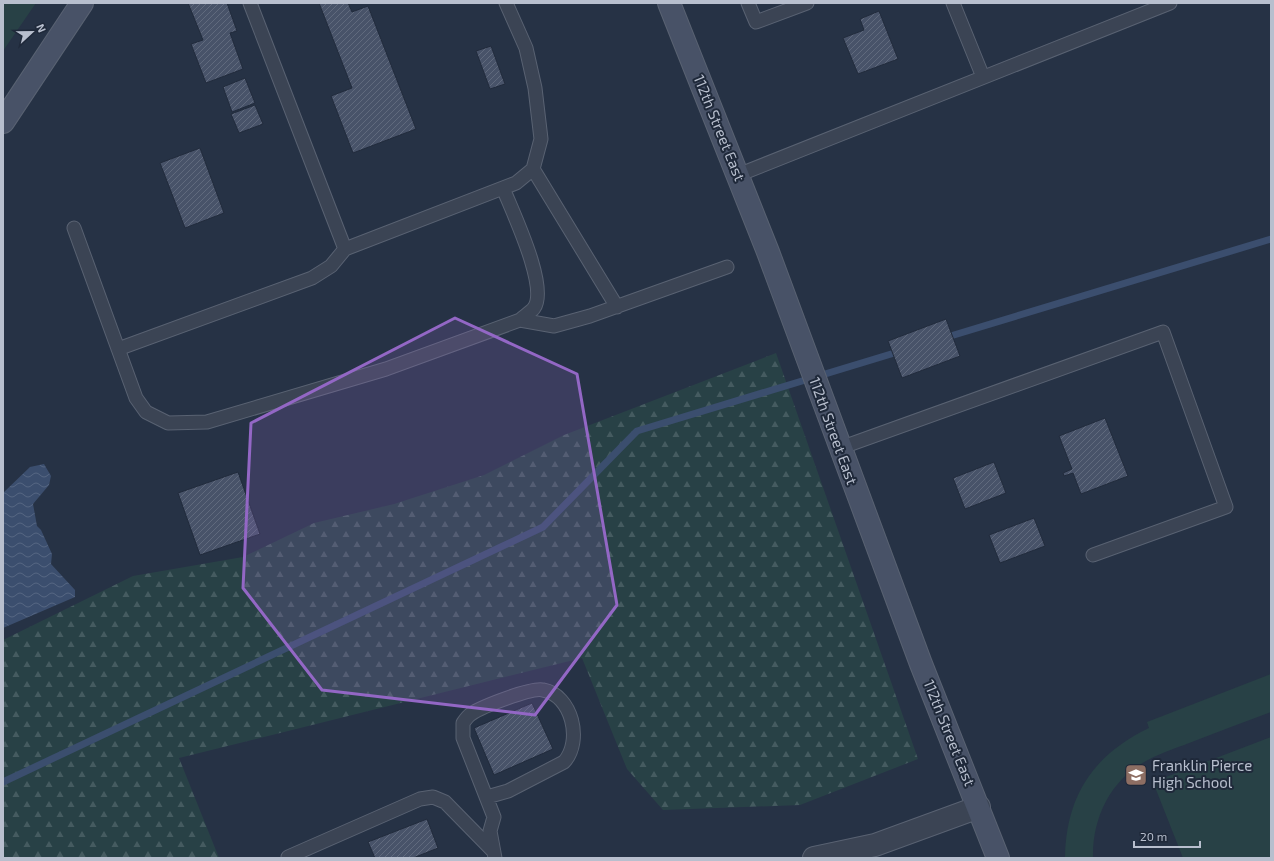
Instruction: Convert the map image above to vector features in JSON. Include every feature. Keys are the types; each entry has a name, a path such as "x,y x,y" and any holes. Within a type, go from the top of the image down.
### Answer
{"main road":[{"path":"3,122 82,3"},
{"name":"112th Street East","path":"669,3 738,175 921,664 998,858"}],"street":[{"path":"814,858 875,845 979,807"}],"lane":[{"path":"250,3 345,249"},
{"path":"118,349 312,278 331,266 345,249 516,183 533,169 541,139 535,88 526,48 506,3"},
{"path":"748,3 756,22 807,3"},
{"path":"953,3 983,77"},
{"path":"738,175 1170,3"},
{"path":"533,169 617,307"},
{"path":"74,228 136,398 146,412 168,423 207,422 386,369 520,320 535,307 538,284 529,254 503,188"},
{"path":"520,320 554,326 617,307 727,267"},
{"path":"840,448 1163,332 1226,507 1093,555"},
{"path":"487,797 508,790 564,762 570,755 573,744 572,722 564,703 552,692 541,689 528,690 471,714 463,722 463,738 494,817 490,831 494,855"},
{"path":"288,857 420,799 433,797 445,802 494,855"}],"highlighted area":[{"path":"455,318 577,374 617,605 535,715 322,690 243,588 251,423"}],"green space":[{"path":"3,3 36,3 3,51"},
{"path":"776,353 918,759 800,805 663,810 627,769 582,658 179,758 219,858 3,858 3,640 133,576 243,557 314,523 394,504 484,475 564,435"},
{"path":"1271,674 1271,712 1165,752 1133,769 1113,790 1100,815 1096,829 1093,858 1065,858 1071,815 1077,797 1086,780 1112,751 1129,739 1149,728 1147,722"},
{"path":"1271,737 1271,858 1183,858 1153,782"}],"water":[{"path":"44,464 51,476 49,485 33,504 37,526 41,530 52,554 51,564 75,590 75,597 3,628 3,493 30,467"}],"building":[{"path":"188,3 227,3 237,31 230,33 243,69 206,83 191,44 203,40"},
{"path":"319,3 348,3 352,12 368,6 416,129 353,153 331,96 352,88"},
{"path":"879,11 898,59 858,74 843,38 864,30 860,19"},
{"path":"491,46 505,84 490,89 476,51"},
{"path":"245,78 255,103 232,112 223,87"},
{"path":"255,105 263,124 239,133 231,114"},
{"path":"200,148 224,213 185,228 160,163"},
{"path":"946,319 960,356 902,378 888,341"},
{"path":"1105,418 1128,476 1081,494 1073,473 1064,476 1063,473 1072,469 1059,436"},
{"path":"994,462 1006,493 965,509 953,478"},
{"path":"238,472 260,534 200,555 178,493"},
{"path":"1034,518 1045,546 1000,563 989,535"},
{"path":"532,703 553,749 494,775 474,728"},
{"path":"427,819 438,848 413,858 375,858 368,842"}],"waterway":[{"path":"944,338 1271,239"},
{"path":"3,782 543,527 637,431 901,351"}],"place":[{"name":"Franklin Pierce High School","path":"1136,775"}]}
